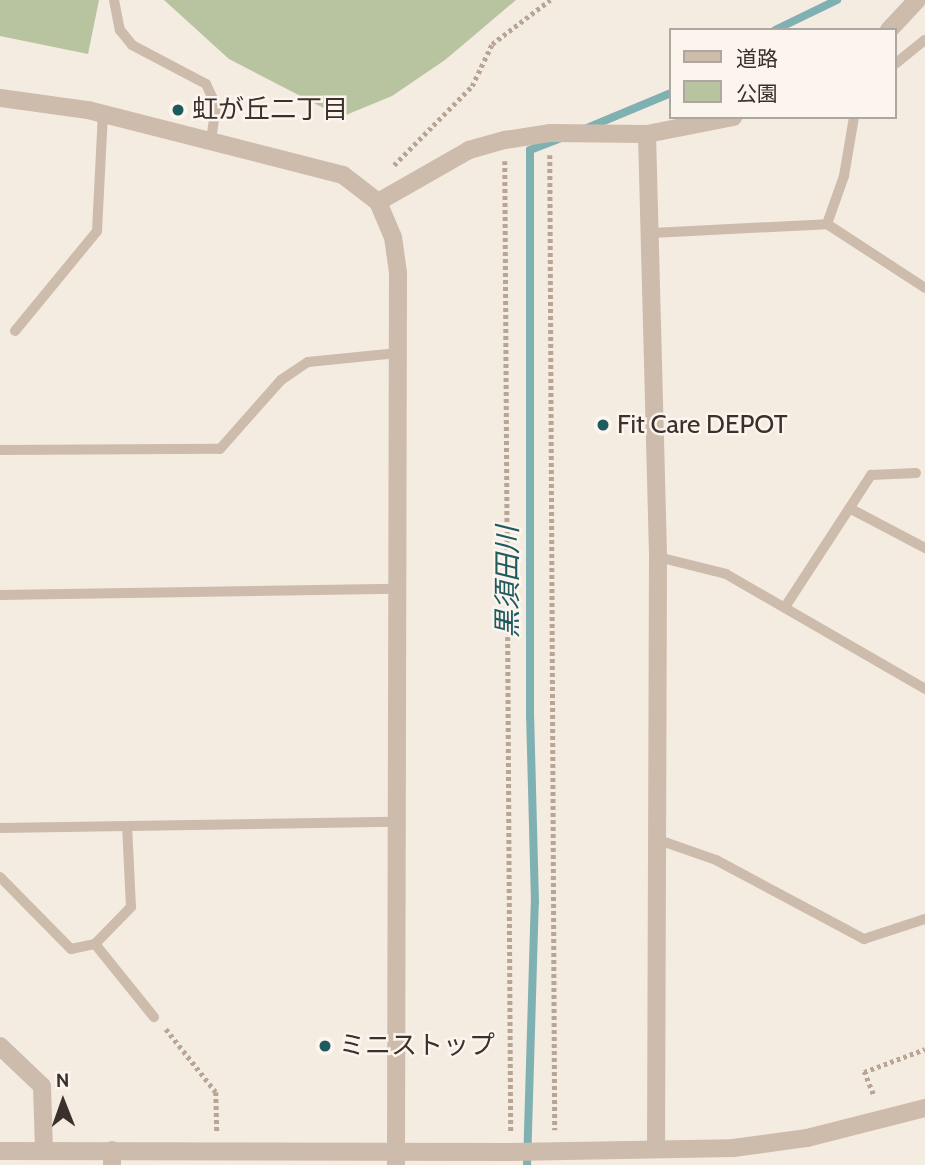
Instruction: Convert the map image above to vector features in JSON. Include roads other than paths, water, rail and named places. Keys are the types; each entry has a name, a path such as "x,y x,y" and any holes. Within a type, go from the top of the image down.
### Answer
{"street":[{"path":"891,28 917,0"},
{"path":"0,99 103,114 211,139 343,175 378,202 393,237 398,274 394,822 396,1157"},
{"path":"378,202 469,150 505,140 550,133 648,134 723,119"},
{"path":"648,134 659,557 656,1157"},
{"path":"0,1046 43,1086 44,1150"},
{"path":"0,1151 44,1150 112,1157 218,1151 396,1157 552,1152 656,1157 807,1138 925,1108"}],"lane":[{"path":"114,0 120,30 132,45 206,84 216,106 211,139"},
{"path":"897,62 925,40"},
{"path":"15,331 97,231 103,114"},
{"path":"828,224 846,164 854,119"},
{"path":"652,233 828,224 925,289"},
{"path":"0,450 219,449 281,380 308,362 398,353"},
{"path":"785,607 871,475 916,473"},
{"path":"851,509 925,548"},
{"path":"659,557 726,574 925,689"},
{"path":"0,595 395,589"},
{"path":"0,828 394,822"},
{"path":"0,877 71,949 95,944 131,908 127,826"},
{"path":"656,839 716,860 864,939 925,919"},
{"path":"95,944 154,1017"}],"waterway":[{"name":"黒須田川","path":"779,28 837,0"},
{"name":"黒須田川","path":"587,128 670,93"},
{"name":"黒須田川","path":"527,1165 535,903 530,717 530,150 562,138"}],"place":[{"name":"虹が丘二丁目","path":"178,110"},
{"name":"Fit Care DEPOT","path":"603,425"},
{"name":"ミニストップ","path":"325,1046"}]}
